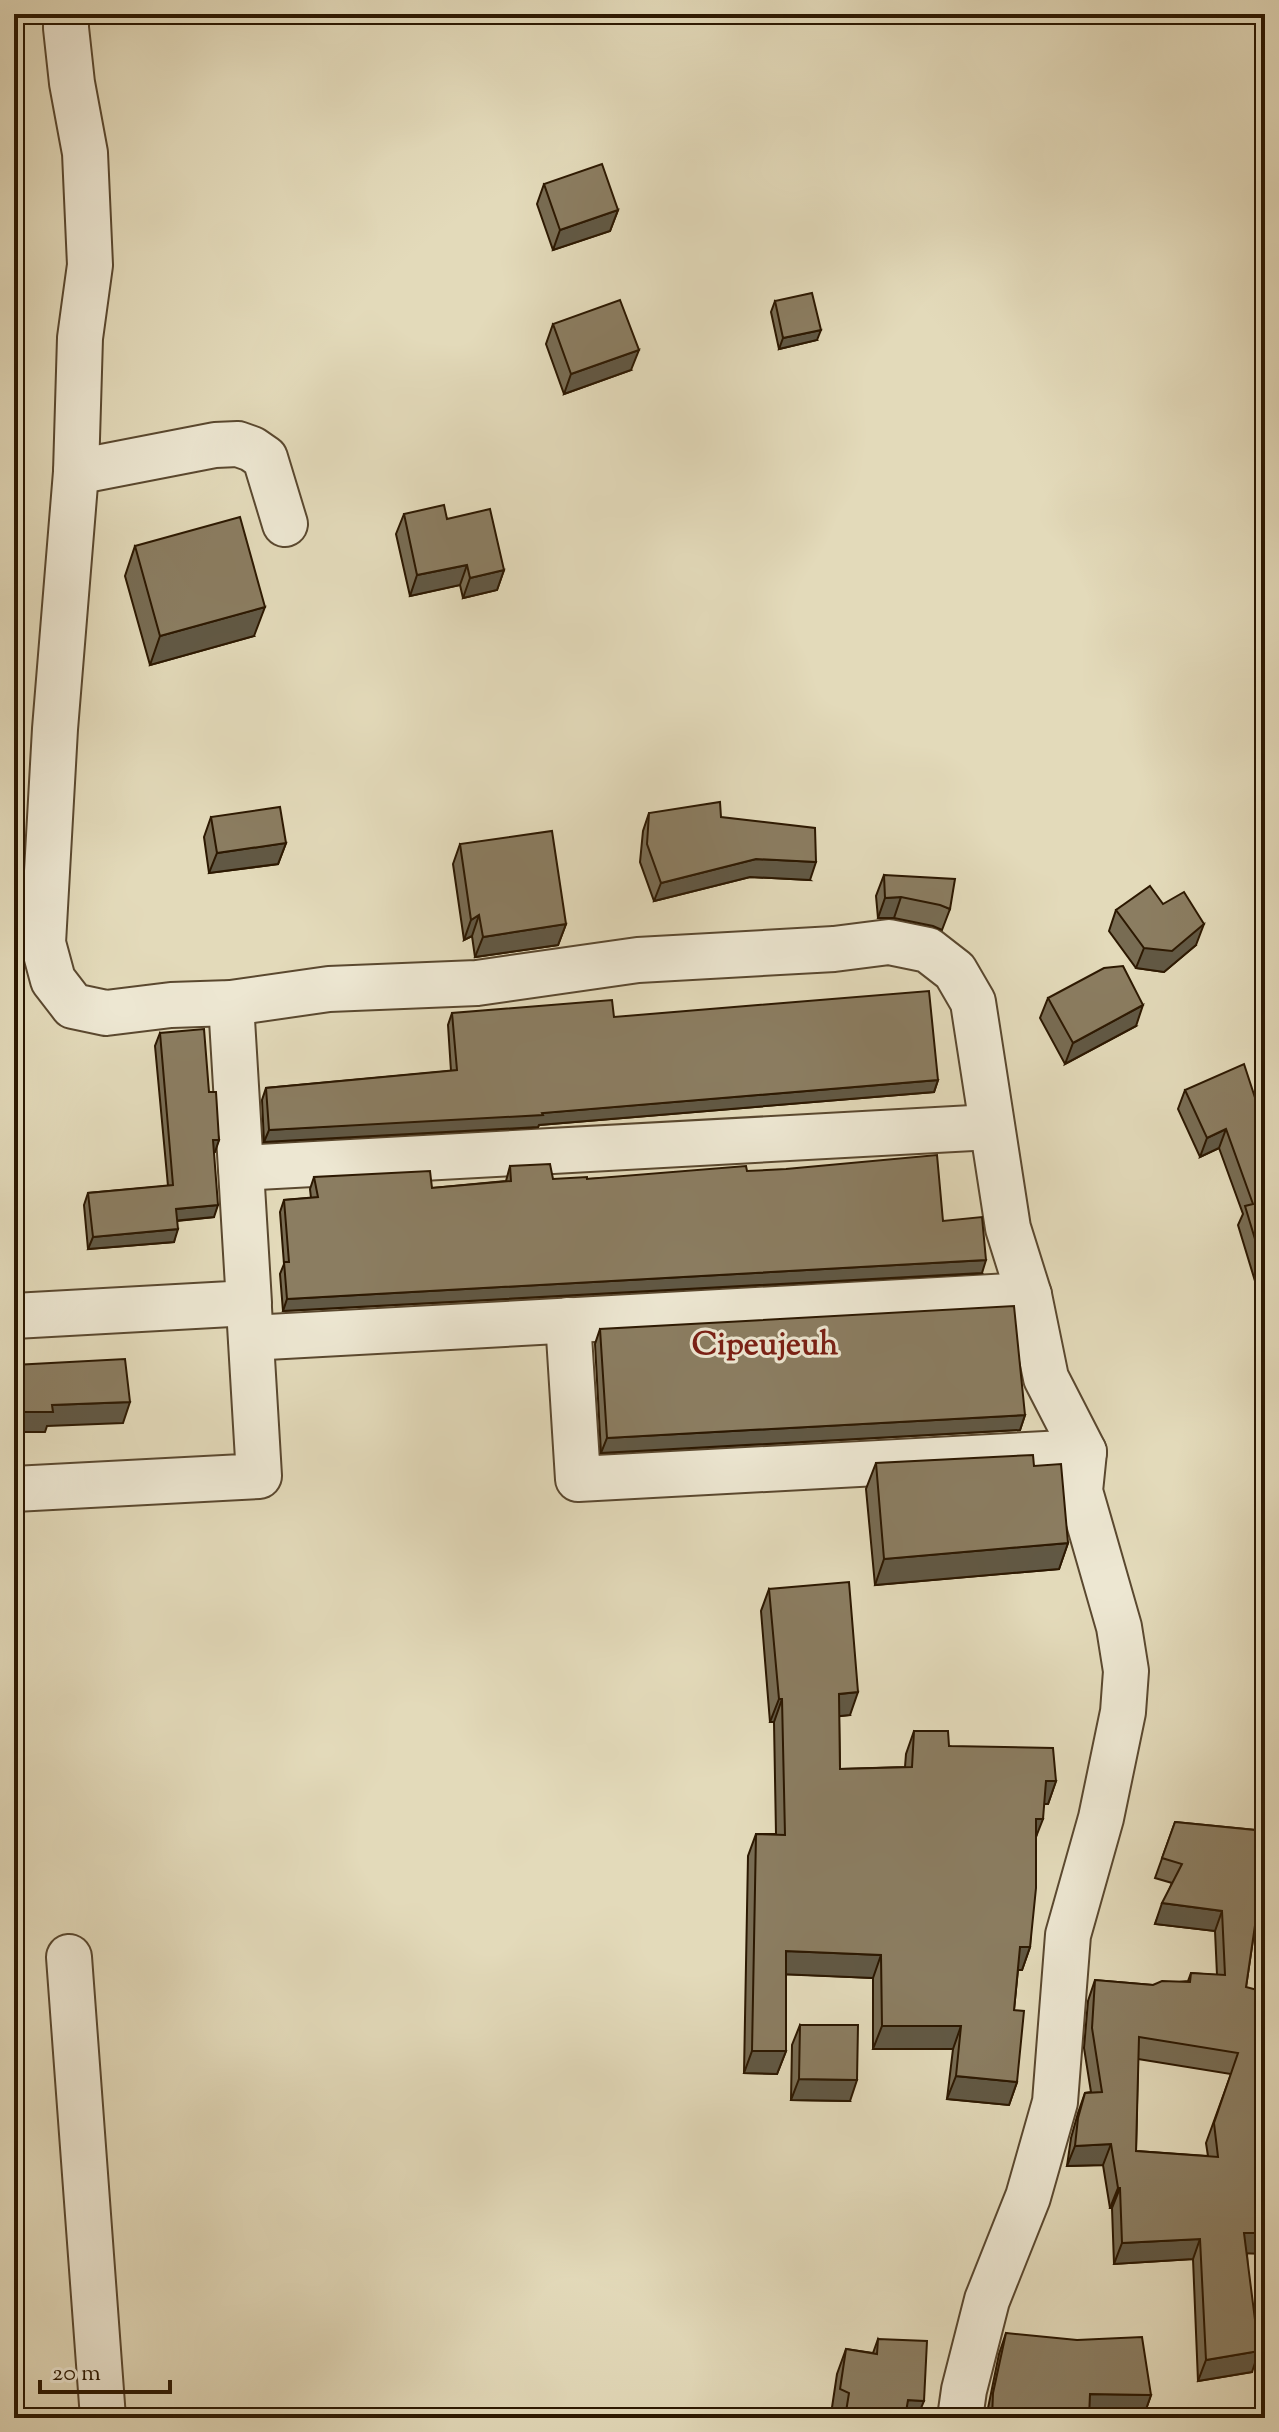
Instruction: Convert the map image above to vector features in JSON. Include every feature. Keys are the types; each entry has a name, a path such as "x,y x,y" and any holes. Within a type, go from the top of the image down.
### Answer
{"street":[{"path":"66,14 72,83 85,153 90,265 80,338 76,472 55,729 43,943 53,980 73,1006 106,1013 171,1005 231,1003 329,989 477,983 638,960 834,949 889,942 928,950 955,971 973,1002 1008,1228 1029,1295 1046,1378 1084,1452 1080,1491 1119,1627 1126,1671 1123,1712 1101,1818 1068,1935 1055,2102 1028,2197 987,2300 960,2418"},
{"path":"76,472 215,445 238,444 265,458 285,524"},
{"path":"14,1489 259,1476 231,1003"},
{"path":"241,1168 991,1127"},
{"path":"14,1316 568,1320 1029,1295"},
{"path":"568,1320 578,1479 1084,1452"},
{"path":"69,1957 103,2418"}],"building":[{"path":"602,164 618,210 560,230 544,184"},
{"path":"812,293 821,330 783,338 775,301"},
{"path":"620,300 639,350 571,374 553,324"},
{"path":"14,497 19,497 19,562 14,562"},
{"path":"444,505 447,519 490,509 504,570 470,578 467,565 417,575 404,514"},
{"path":"240,517 265,607 160,636 135,546"},
{"path":"720,802 721,817 815,828 816,862 756,859 661,883 647,844 649,813"},
{"path":"280,807 286,843 217,853 211,817"},
{"path":"552,831 566,924 483,937 479,915 471,920 460,844"},
{"path":"884,875 955,879 950,909 901,897 885,898"},
{"path":"1150,886 1163,904 1184,892 1204,924 1172,951 1144,948 1116,910"},
{"path":"1123,966 1143,1005 1073,1043 1048,998 1104,968"},
{"path":"929,991 938,1080 543,1115 269,1130 266,1088 457,1070 452,1013 612,1000 614,1017"},
{"path":"204,1029 209,1092 216,1092 219,1140 213,1140 218,1205 176,1209 178,1229 93,1237 88,1193 173,1185 160,1033"},
{"path":"1244,1064 1265,1122 1265,1272 1245,1206 1253,1204 1226,1129 1207,1138 1185,1090"},
{"path":"937,1155 943,1221 982,1217 986,1260 287,1299 284,1262 289,1262 284,1200 318,1197 314,1177 430,1171 432,1188 511,1181 510,1166 550,1164 553,1179 587,1179 746,1166 747,1171 786,1169"},
{"path":"1014,1306 1025,1415 607,1438 600,1329"},
{"path":"125,1359 130,1402 52,1405 53,1412 14,1412 14,1365"},
{"path":"1033,1455 1034,1466 1061,1464 1068,1543 884,1559 876,1463"},
{"path":"849,1582 858,1692 839,1694 840,1769 912,1767 914,1731 948,1731 949,1746 1053,1748 1056,1781 1046,1781 1043,1819 1036,1819 1036,1888 1030,1947 1020,1947 1014,2010 1024,2011 1017,2082 956,2076 961,2026 882,2026 881,1955 786,1951 786,2051 752,2051 756,1834 785,1835 782,1699 779,1699 769,1589"},
{"path":"1175,1822 1265,1831 1265,1906 1258,1905 1246,1987 1265,1992 1265,2233 1244,2233 1259,2351 1206,2360 1200,2239 1122,2243 1120,2188 1111,2144 1075,2146 1085,2093 1102,2092 1092,2028 1095,1980 1153,1985 1162,1981 1190,1982 1191,1973 1225,1975 1222,1911 1162,1903 1182,1864 1162,1858","holes":["1139,2037 1238,2053 1214,2123 1218,2157 1136,2151"]},
{"path":"800,2025 858,2025 857,2080 799,2079"},
{"path":"1006,2333 1077,2340 1142,2337 1151,2395 1090,2394 1089,2418 992,2418 993,2393"},
{"path":"878,2339 927,2341 924,2401 908,2400 905,2418 845,2418 849,2393 840,2389 846,2349 877,2354"}],"district":[{"name":"Cipeujeuh","path":"765,1343"}]}
